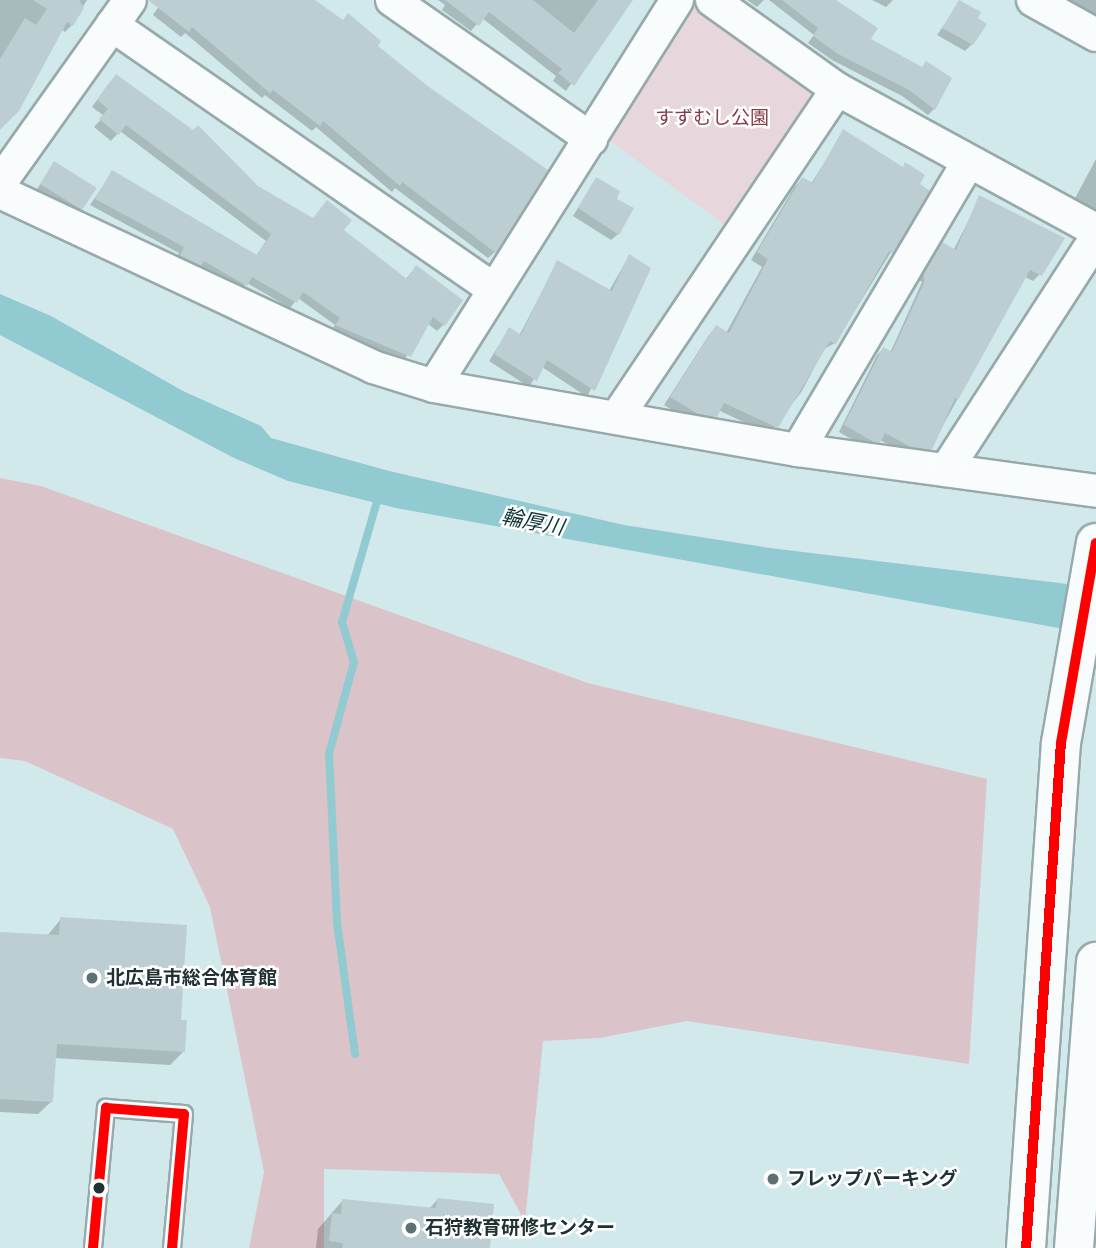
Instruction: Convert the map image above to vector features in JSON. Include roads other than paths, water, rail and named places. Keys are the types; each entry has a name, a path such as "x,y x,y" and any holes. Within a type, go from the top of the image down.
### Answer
{"street":[{"path":"392,0 591,139"},
{"path":"434,386 677,0"},
{"path":"712,0 837,89 1096,230"},
{"path":"1033,0 1096,35"},
{"path":"0,183 121,12 494,290"},
{"path":"617,417 837,89"},
{"path":"798,450 968,162"},
{"path":"0,192 373,367 434,386 798,450 1096,491"},
{"path":"946,470 1096,238"},
{"path":"1026,1248 1061,743 1096,542"},
{"path":"1074,1248 1096,962"}],"lane":[{"path":"93,1248 106,1108 184,1114 172,1248"}],"water":[{"name":"輪厚川","path":"0,294 51,316 183,391 261,426 271,438 389,471 624,525 770,548 1084,586 1075,631 396,508 288,481 234,458 0,335"}],"waterway":[{"path":"355,1054 337,922 329,754 354,662 342,622 379,495"}],"place":[{"name":"北広島市総合体育館","path":"92,978"},
{"name":"フレップパーキング","path":"773,1179"},
{"name":"石狩教育研修センター","path":"411,1228"}],"park label":[{"name":"すずむし公園","path":"712,118"}]}
